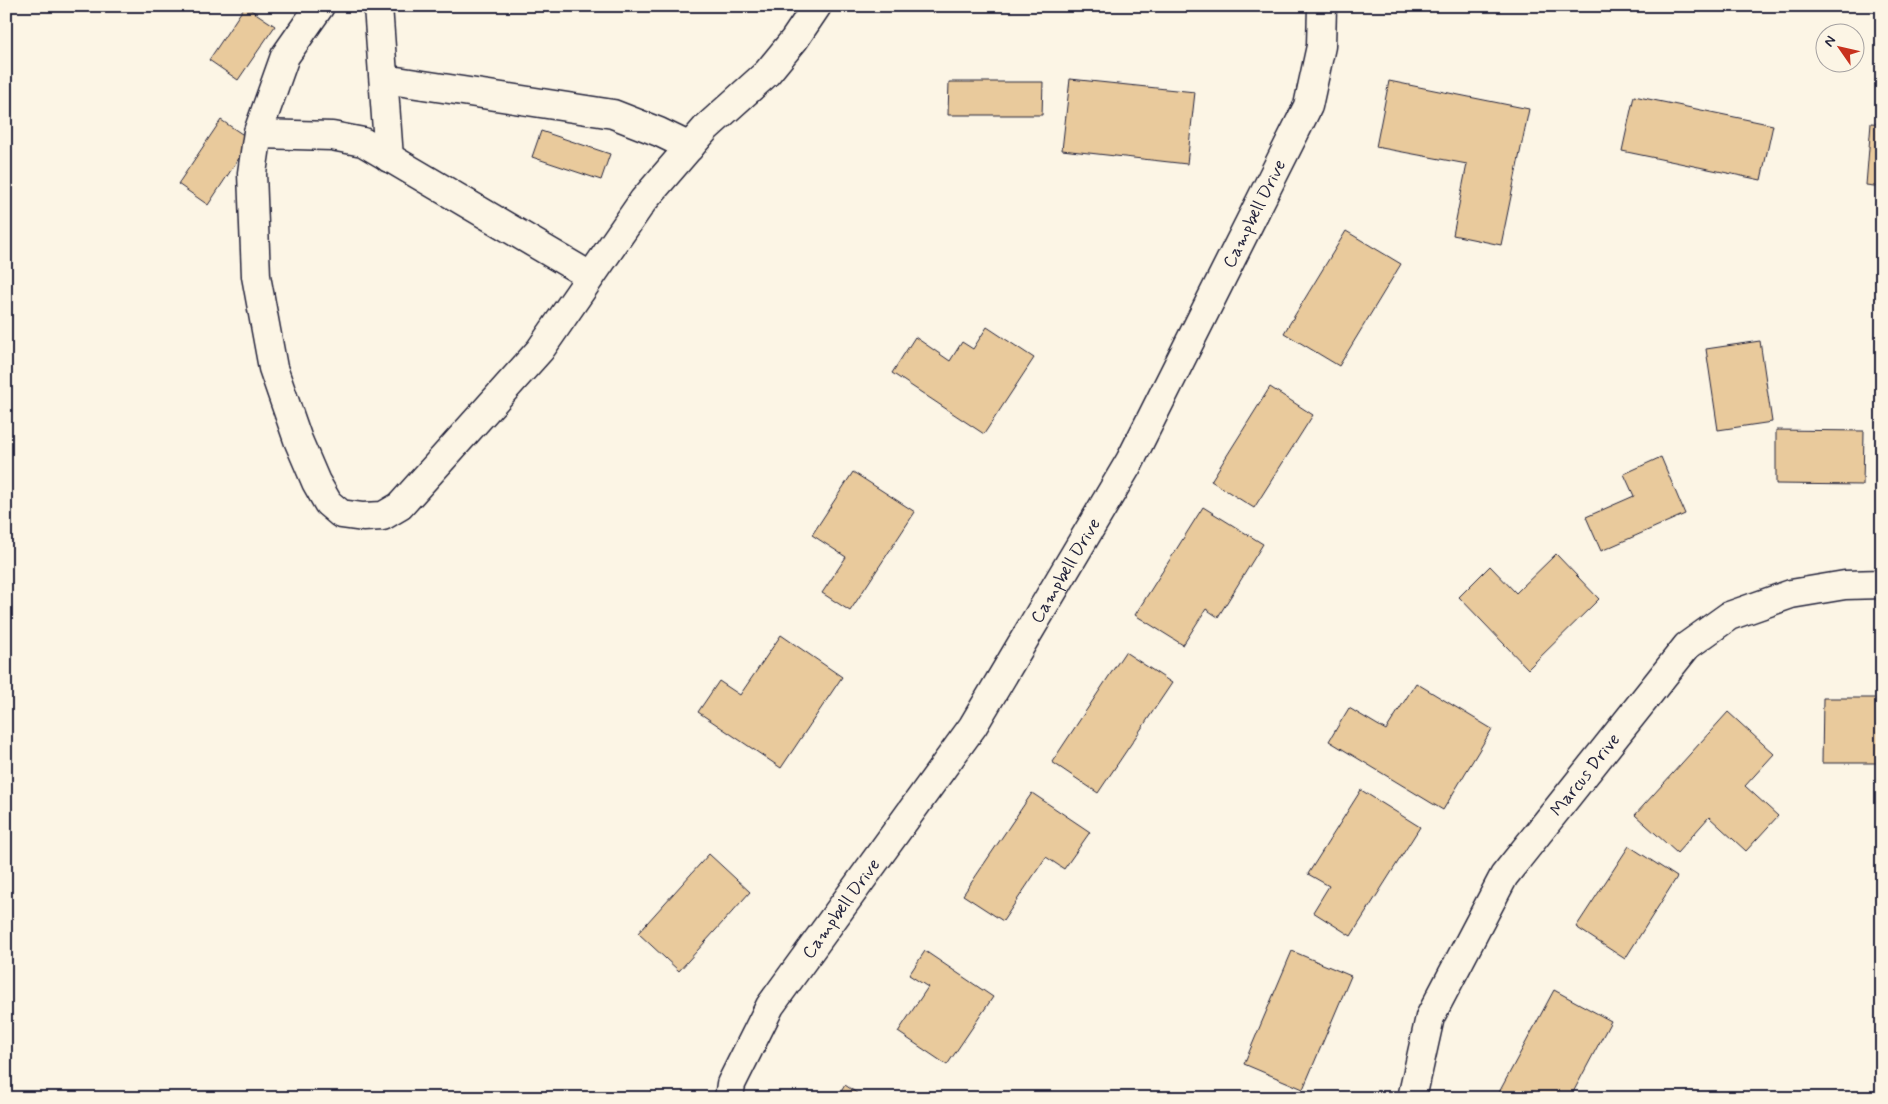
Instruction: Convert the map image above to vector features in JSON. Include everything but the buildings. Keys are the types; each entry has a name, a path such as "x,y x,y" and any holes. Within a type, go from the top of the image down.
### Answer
{"street":[{"path":"320,6 285,56 272,87 258,134 252,173 256,276 273,368 298,440 316,482 328,503 341,514 364,517 383,516 400,506 540,350 643,201 706,128 767,73 794,40 817,6"},
{"path":"378,6 389,158"},
{"name":"Campbell Drive","path":"730,1098 731,1084 770,1006 973,726 1130,462 1308,106 1321,46 1322,6"},
{"path":"384,79 613,114 659,132 690,147"},
{"path":"258,134 332,136 364,142 590,276"},
{"name":"Marcus Drive","path":"1412,1098 1430,1017 1504,876 1687,646 1729,616 1791,594 1845,585 1882,584"}]}
